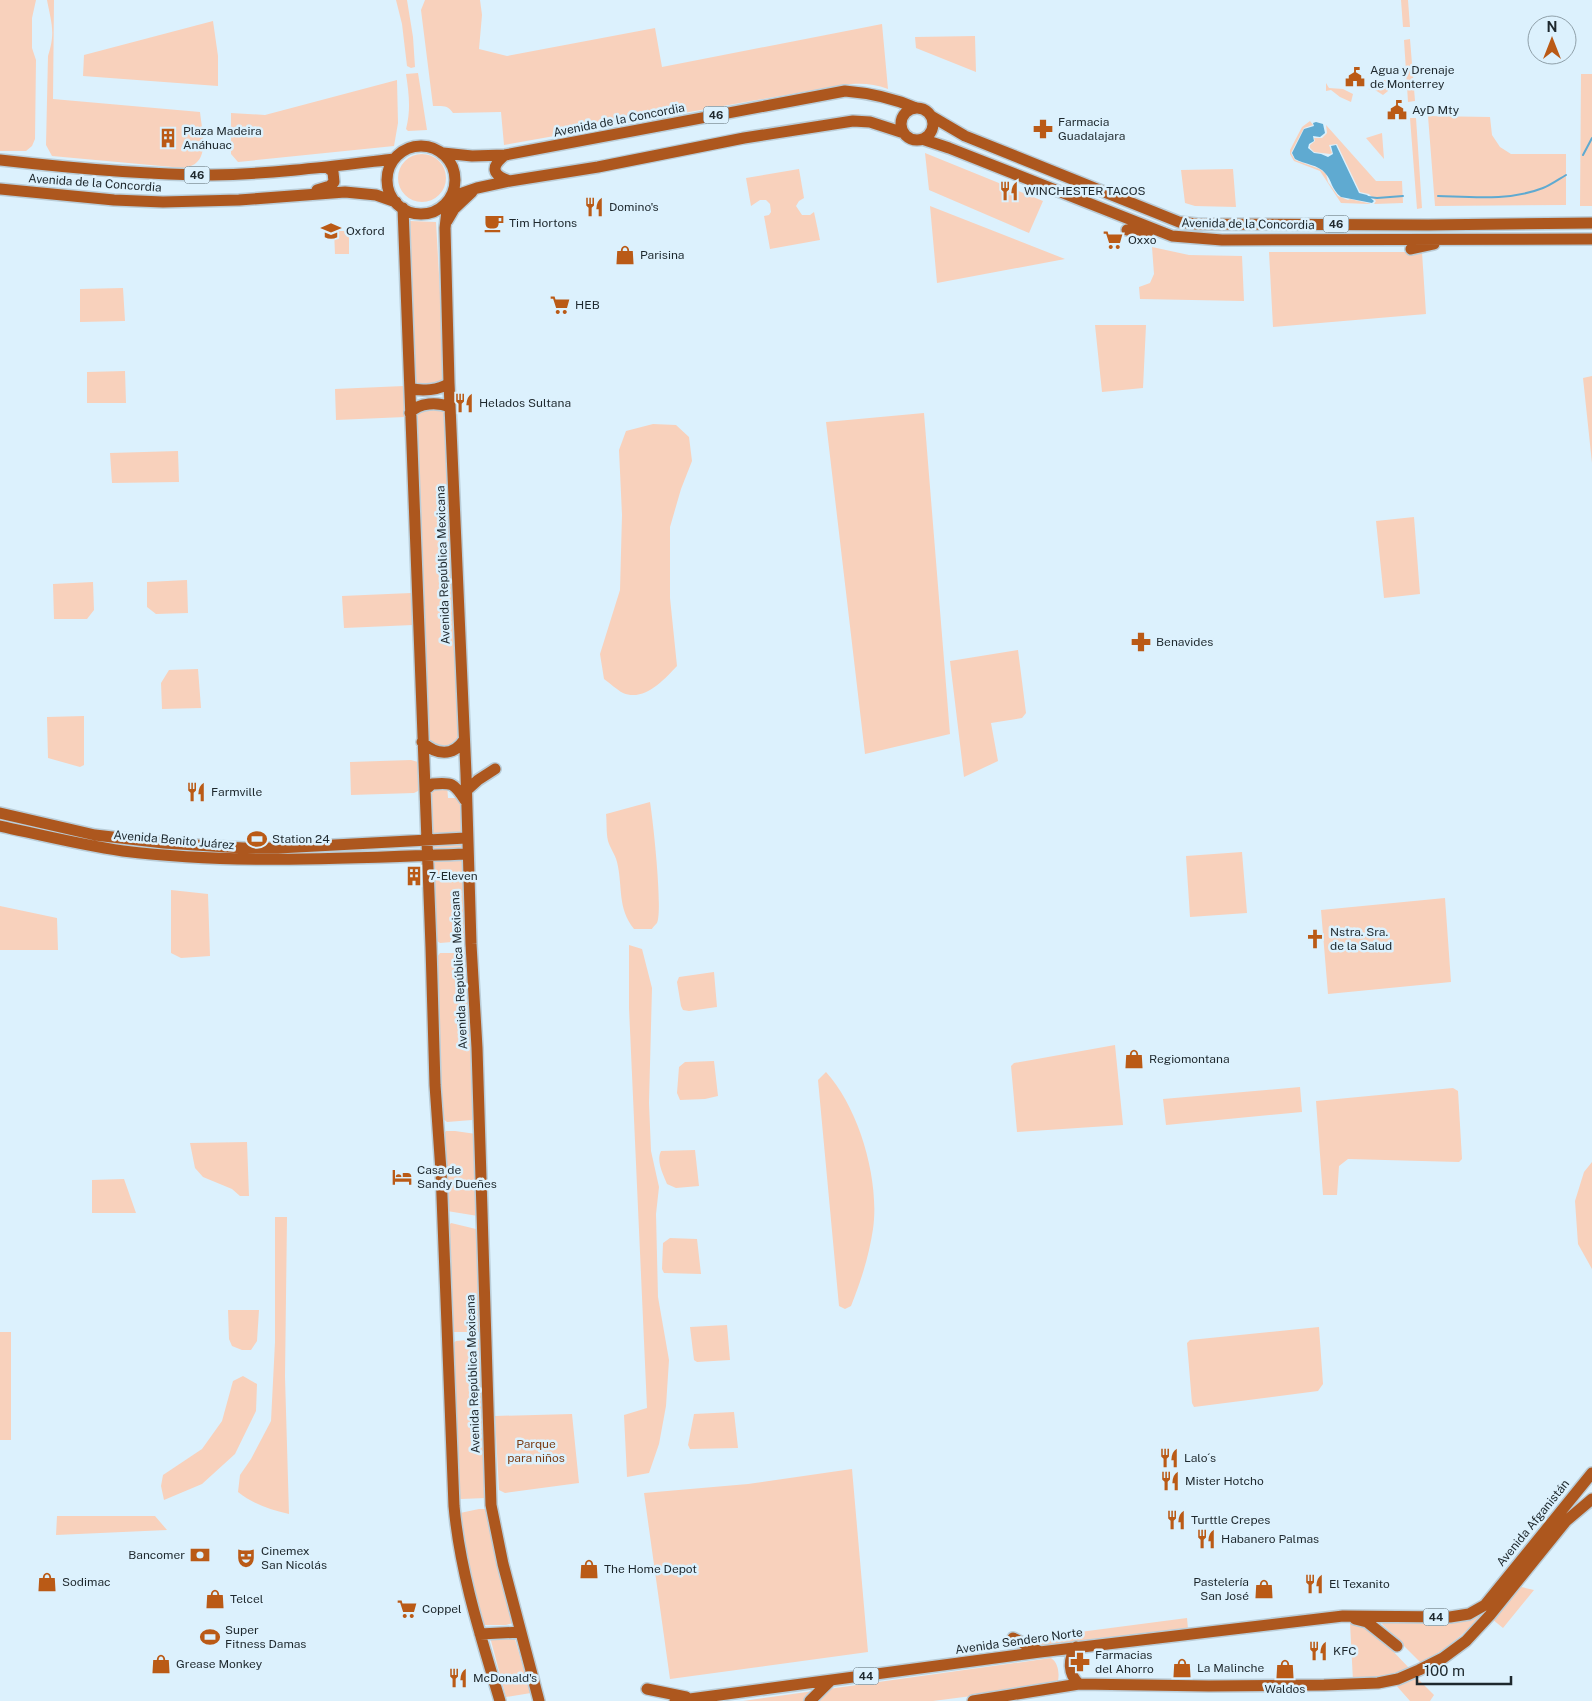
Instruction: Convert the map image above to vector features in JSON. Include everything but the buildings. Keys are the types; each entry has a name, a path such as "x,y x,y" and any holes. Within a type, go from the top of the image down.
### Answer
{"main road":[{"name":"Avenida de la Concordia","path":"443,153 472,156 505,155 844,91 864,92 882,96 916,108"},
{"name":"46","path":"916,108 926,110 932,116"},
{"path":"904,133 902,118 908,110 916,108"},
{"path":"922,139 931,132 933,127 932,116"},
{"name":"Avenida de la Concordia","path":"932,116 965,136 1178,222 1197,224 1421,225 1592,223"},
{"name":"46","path":"399,205 411,212 428,213 435,211 449,199 477,188 598,167 744,138 853,120 870,122 904,133 910,138 922,139"},
{"name":"Avenida de la Concordia","path":"922,139 950,148 1166,235 1190,239 1454,240 1592,238"},
{"name":"46","path":"394,159 401,152 419,146 429,146 443,153"},
{"path":"443,153 453,166 455,174 454,190 449,199"},
{"path":"505,155 496,163 495,172 497,176 510,181"},
{"path":"394,159 390,166 387,183 391,196 399,205"},
{"name":"Avenida de la Concordia","path":"0,160 133,172 194,175 327,167 394,159"},
{"path":"296,196 327,188 333,184 335,175 327,167"},
{"path":"446,224 454,209 477,188"},
{"name":"Avenida de la Concordia","path":"0,189 155,202 239,200 352,192 376,195 399,205"},
{"name":"Avenida República Mexicana","path":"449,199 446,224 449,383 464,740 466,838 477,1048 491,1505 501,1556 539,1701"},
{"name":"Avenida República Mexicana","path":"399,205 404,251 410,388 435,1085 441,1170 454,1506 459,1550 480,1634 500,1701"},
{"path":"404,251 408,245 408,223 412,220 437,220 439,245 446,249"},
{"path":"1128,230 1166,235"},
{"path":"1411,249 1454,240"},
{"path":"410,388 414,390 430,389 442,387 449,383"},
{"path":"410,413 416,407 429,404 443,404 450,407"},
{"path":"422,742 432,750 443,752 456,749 464,740"},
{"path":"425,790 432,784 450,783 465,796 478,780 495,769"},
{"name":"Avenida Benito Juárez","path":"0,813 95,835 164,843 278,848 466,838"},
{"name":"Avenida Benito Juárez","path":"0,826 71,842 162,855 265,860 467,854"},
{"path":"71,842 77,838 95,835"},
{"name":"Avenida Afganistán","path":"1500,1594 1591,1476"},
{"name":"Avenida Afganistán","path":"1500,1594 1566,1521 1592,1499"},
{"name":"Avenida Sendero Norte","path":"675,1701 1076,1647 1309,1619 1349,1615 1450,1617 1469,1614 1500,1594"},
{"name":"44","path":"973,1701 1079,1684 1208,1686 1378,1683 1398,1679 1444,1658 1466,1640 1500,1594"},
{"path":"1309,1619 1326,1621 1361,1620 1397,1646"},
{"path":"480,1634 521,1632"},
{"path":"1014,1638 1040,1652"},
{"path":"1076,1647 1071,1654 1071,1673 1079,1684"},
{"path":"1057,1650 1064,1662 1065,1673 1059,1687"},
{"path":"810,1701 830,1681"},
{"path":"648,1689 694,1699"}],"green space":[{"path":"0,0 36,0 32,18 32,48 36,60 35,139 32,146 26,151 0,151"},
{"path":"47,0 54,0 53,99 200,112 203,147 198,161 192,166 183,168 52,156 46,145 48,56 52,40"},
{"path":"396,0 407,0 413,37 415,67 407,66 402,24"},
{"path":"425,0 480,0 482,15 479,49 507,56 655,28 662,67 882,24 888,89 865,84 842,85 504,145 501,112 453,113 447,107 433,106 421,10"},
{"path":"1401,0 1408,0 1410,27 1403,27"},
{"path":"213,21 218,56 218,86 83,76 84,55"},
{"path":"975,36 976,72 916,48 915,37"},
{"path":"1410,39 1415,101 1408,102 1404,40"},
{"path":"418,73 427,130 408,131 406,129 409,102 406,74"},
{"path":"1581,74 1592,74 1592,206 1580,206"},
{"path":"397,80 398,123 394,146 238,162 231,154 231,113 265,115"},
{"path":"1384,80 1388,80 1388,91 1383,95 1375,90 1367,89 1376,88 1376,85 1384,84"},
{"path":"1326,83 1329,88 1343,89 1353,94 1351,102 1331,90 1326,91"},
{"path":"1428,116 1490,117 1492,135 1500,147 1511,154 1566,154 1566,205 1435,206"},
{"path":"1410,118 1416,118 1422,208 1417,209"},
{"path":"1310,121 1313,125 1304,128 1291,153 1295,160 1320,169 1326,174 1328,182 1338,196 1348,200 1372,204 1341,203 1320,171 1294,161 1290,154 1290,150 1302,127"},
{"path":"1326,125 1376,181 1402,181 1403,203 1374,204 1376,201 1369,194 1360,192 1337,144 1329,145 1332,153 1330,154 1314,152 1310,148 1310,145 1315,141 1314,138 1322,138 1327,133"},
{"path":"1382,133 1384,159 1366,138"},
{"path":"925,153 1043,201 1029,233 929,190"},
{"path":"417,154 427,154 439,161 446,173 446,183 439,195 427,202 417,202 409,198 402,191 398,183 398,173 402,165 409,158"},
{"path":"799,169 804,198 796,206 802,215 810,215 814,212 820,240 770,249 764,216 769,215 771,212 770,204 766,200 760,200 751,206 746,178"},
{"path":"1233,169 1236,207 1195,206 1185,203 1181,170"},
{"path":"930,206 1065,259 937,283"},
{"path":"410,221 436,222 445,381 414,386"},
{"path":"334,231 349,231 349,254 335,254"},
{"path":"1152,247 1189,255 1242,256 1244,301 1140,299 1139,287 1150,283 1154,274"},
{"path":"1269,252 1422,252 1426,314 1273,327"},
{"path":"123,288 125,321 80,322 80,289"},
{"path":"1095,325 1146,325 1143,388 1102,392"},
{"path":"125,371 126,403 87,403 87,372"},
{"path":"1592,376 1592,463 1583,378"},
{"path":"404,386 405,417 336,420 335,389"},
{"path":"446,404 460,743 439,749 428,741 415,408"},
{"path":"924,413 950,734 865,754 826,422"},
{"path":"653,424 676,425 689,437 692,461 681,489 670,527 670,598 677,666 653,688 638,695 631,695 621,692 604,679 600,654 620,590 622,515 619,450 626,431"},
{"path":"178,451 179,482 112,483 110,453"},
{"path":"1414,517 1420,594 1384,598 1376,521"},
{"path":"187,580 188,613 156,614 147,607 147,582"},
{"path":"93,582 94,610 87,619 54,619 53,584"},
{"path":"411,593 413,625 344,628 342,596"},
{"path":"1018,650 1026,713 1022,718 991,723 998,761 964,777 950,661"},
{"path":"198,669 201,708 162,709 161,683 169,670"},
{"path":"84,716 84,765 80,767 48,758 47,717"},
{"path":"411,760 418,762 421,767 420,790 414,793 351,795 350,762"},
{"path":"447,784 448,798 459,798 463,805 467,939 464,941 440,943 435,938 430,788"},
{"path":"650,802 657,864 659,915 657,923 652,929 634,929 625,913 621,897 617,862 608,841 606,814"},
{"path":"1242,852 1247,913 1190,917 1186,856"},
{"path":"171,890 208,894 210,956 181,958 171,953"},
{"path":"1445,898 1451,982 1328,994 1321,910"},
{"path":"0,906 57,918 58,950 0,950"},
{"path":"629,945 642,949 652,988 649,1103 651,1151 659,1187 656,1214 658,1297 669,1360 666,1406 659,1444 649,1473 627,1477 624,1415 647,1408 629,1008"},
{"path":"440,953 464,953 468,955 475,1116 472,1120 447,1122 442,1118 437,957"},
{"path":"714,972 717,1007 689,1011 683,1010 677,982 679,977"},
{"path":"1115,1045 1123,1125 1017,1132 1011,1066 1014,1063"},
{"path":"714,1061 718,1096 705,1099 680,1100 677,1093 679,1067 685,1062"},
{"path":"826,1072 838,1087 857,1125 870,1167 873,1189 873,1229 869,1249 851,1306 845,1309 839,1306 818,1080"},
{"path":"1300,1087 1302,1112 1166,1125 1163,1099"},
{"path":"1453,1088 1458,1091 1462,1159 1459,1162 1348,1159 1339,1166 1337,1195 1323,1195 1316,1101"},
{"path":"446,1131 476,1134 478,1216 447,1211 443,1135"},
{"path":"247,1142 249,1196 240,1196 232,1189 203,1177 195,1168 190,1143"},
{"path":"695,1150 699,1186 676,1188 667,1184 659,1159 661,1151"},
{"path":"1592,1162 1592,1269 1578,1244 1575,1201 1584,1172"},
{"path":"124,1179 136,1213 92,1213 92,1180"},
{"path":"275,1217 287,1217 285,1377 289,1514 262,1506 238,1492 240,1475 251,1459 271,1421 275,1342"},
{"path":"451,1223 476,1229 479,1234 481,1330 478,1332 453,1332 447,1228"},
{"path":"670,1238 697,1239 701,1274 664,1273 662,1269 663,1243"},
{"path":"228,1310 259,1310 257,1341 251,1350 242,1350 232,1346 229,1339"},
{"path":"727,1325 730,1360 697,1362 694,1360 690,1327"},
{"path":"1319,1327 1323,1384 1318,1391 1194,1407 1192,1403 1187,1343 1190,1340"},
{"path":"0,1332 11,1332 11,1440 0,1440"},
{"path":"478,1339 482,1342 486,1498 461,1499 458,1498 452,1344 456,1341"},
{"path":"243,1376 257,1384 256,1411 235,1454 202,1484 164,1500 161,1486 163,1475 202,1449 222,1421 233,1381"},
{"path":"734,1412 738,1448 690,1449 688,1445 694,1414"},
{"name":"Parque para niños","path":"572,1414 579,1483 505,1493 499,1490 495,1416"},
{"path":"852,1469 868,1652 670,1679 644,1493 748,1484"},
{"path":"486,1509 494,1551 513,1623 506,1625 484,1625 464,1548 460,1513"},
{"path":"57,1516 155,1516 167,1530 56,1535"},
{"path":"1517,1586 1534,1590 1503,1628 1492,1619"},
{"path":"1492,1603 1460,1637 1442,1651 1421,1663 1382,1624 1385,1620 1454,1622 1472,1618"},
{"path":"1187,1618 1188,1629 1037,1647 1034,1638"},
{"path":"1353,1621 1367,1624 1410,1669 1376,1679 1353,1681 1350,1623"},
{"path":"514,1636 531,1693 506,1697 490,1637"},
{"path":"1051,1658 1056,1663 1058,1670 1057,1685 933,1701 743,1701"},
{"path":"1416,1677 1434,1695 1430,1701 1410,1701 1395,1684"}],"water":[{"path":"1313,123 1323,124 1325,133 1320,137 1313,136 1314,141 1309,144 1308,148 1314,153 1328,157 1333,154 1331,146 1336,145 1359,193 1367,195 1374,201 1372,203 1341,197 1322,170 1295,159 1292,153 1304,129 1314,126"}],"waterway":[{"path":"1583,155 1592,138"},
{"path":"1438,196 1504,197 1517,195 1543,188 1566,175"},
{"path":"1368,197 1403,196"}],"place":[{"name":"Agua y Drenaje de Monterrey","path":"1355,77"},
{"name":"AyD Mty","path":"1397,110"},
{"name":"Farmacia Guadalajara","path":"1043,129"},
{"name":"Plaza Madeira Anáhuac","path":"168,138"},
{"name":"WINCHESTER TACOS","path":"1009,191"},
{"name":"Domino's","path":"594,207"},
{"name":"Tim Hortons","path":"494,223"},
{"name":"Oxford","path":"331,231"},
{"name":"Oxxo","path":"1113,240"},
{"name":"Parisina","path":"625,255"},
{"name":"HEB","path":"560,305"},
{"name":"Helados Sultana","path":"464,403"},
{"name":"Benavides","path":"1141,642"},
{"name":"Farmville","path":"196,792"},
{"name":"Station 24","path":"257,839"},
{"name":"7-Eleven","path":"414,876"},
{"name":"Nstra. Sra. de la Salud","path":"1315,939"},
{"name":"Regiomontana","path":"1134,1059"},
{"name":"Casa de Sandy Dueñes","path":"402,1177"},
{"name":"Lalo´s","path":"1169,1458"},
{"name":"Mister Hotcho","path":"1170,1481"},
{"name":"Turttle Crepes","path":"1176,1520"},
{"name":"Habanero Palmas","path":"1206,1539"},
{"name":"Bancomer","path":"200,1555"},
{"name":"Cinemex San Nicolás","path":"246,1558"},
{"name":"The Home Depot","path":"589,1569"},
{"name":"Sodimac","path":"47,1582"},
{"name":"El Texanito","path":"1314,1584"},
{"name":"Pastelería San José","path":"1264,1589"},
{"name":"Telcel","path":"215,1599"},
{"name":"Coppel","path":"407,1609"},
{"name":"Super Fitness Damas","path":"210,1637"},
{"name":"KFC","path":"1318,1651"},
{"name":"Farmacias del Ahorro","path":"1080,1662"},
{"name":"Grease Monkey","path":"161,1664"},
{"name":"La Malinche","path":"1182,1668"},
{"name":"Waldos","path":"1285,1669"},
{"name":"McDonald's","path":"458,1678"}]}
